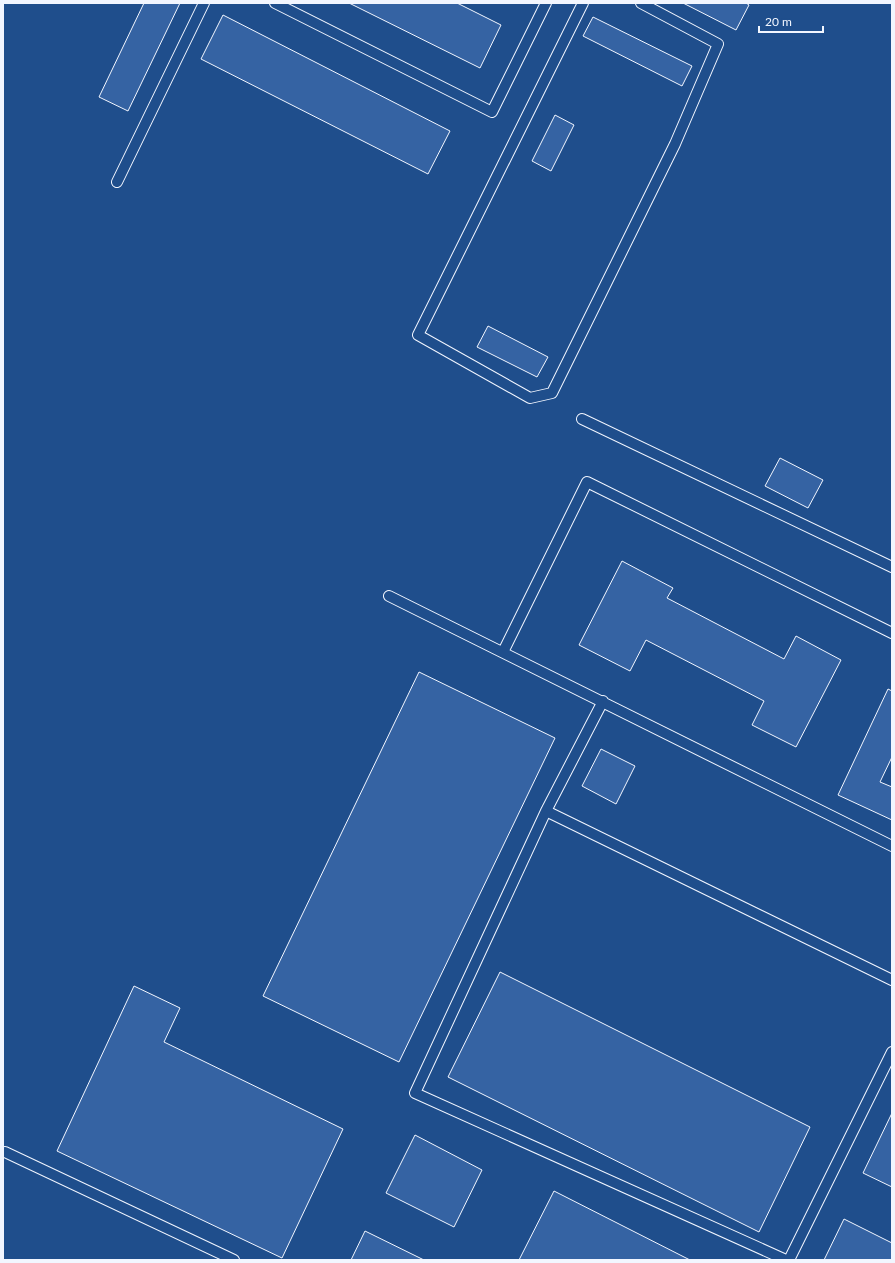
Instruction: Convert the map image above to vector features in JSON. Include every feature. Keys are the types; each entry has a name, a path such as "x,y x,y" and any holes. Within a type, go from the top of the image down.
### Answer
{"lane":[{"path":"117,182 204,3"},
{"path":"275,3 492,112 546,3"},
{"path":"583,3 418,335 530,398 552,393 675,144 718,44 640,3"},
{"path":"582,419 892,567"},
{"path":"503,652 587,482 892,633"},
{"path":"389,596 603,701 892,846"},
{"path":"603,701 546,811 415,1093 787,1260 892,1052"},
{"path":"546,811 892,980"},
{"path":"5,1152 234,1260"}],"building":[{"path":"144,3 180,3 128,111 99,97"},
{"path":"349,3 457,3 501,25 480,68"},
{"path":"683,3 746,3 749,5 736,30"},
{"path":"223,15 450,131 428,174 201,59"},
{"path":"593,17 692,66 682,86 583,36"},
{"path":"555,115 574,125 551,171 532,161"},
{"path":"488,326 548,357 537,377 477,347"},
{"path":"780,458 823,480 808,508 765,486"},
{"path":"622,561 673,588 667,598 784,659 796,636 841,660 796,747 752,725 764,701 646,640 630,671 579,645"},
{"path":"419,672 555,738 399,1062 263,996"},
{"path":"888,689 892,691 892,757 880,782 892,787 892,820 838,795"},
{"path":"601,749 635,766 616,804 582,786"},
{"path":"500,972 810,1127 759,1232 448,1077"},
{"path":"134,986 180,1008 164,1042 343,1129 282,1258 57,1151"},
{"path":"892,1113 892,1187 863,1173"},
{"path":"415,1135 482,1170 454,1227 386,1193"},
{"path":"554,1191 690,1260 519,1260"},
{"path":"844,1219 892,1243 892,1260 824,1260"},
{"path":"365,1231 424,1260 351,1260"}]}
